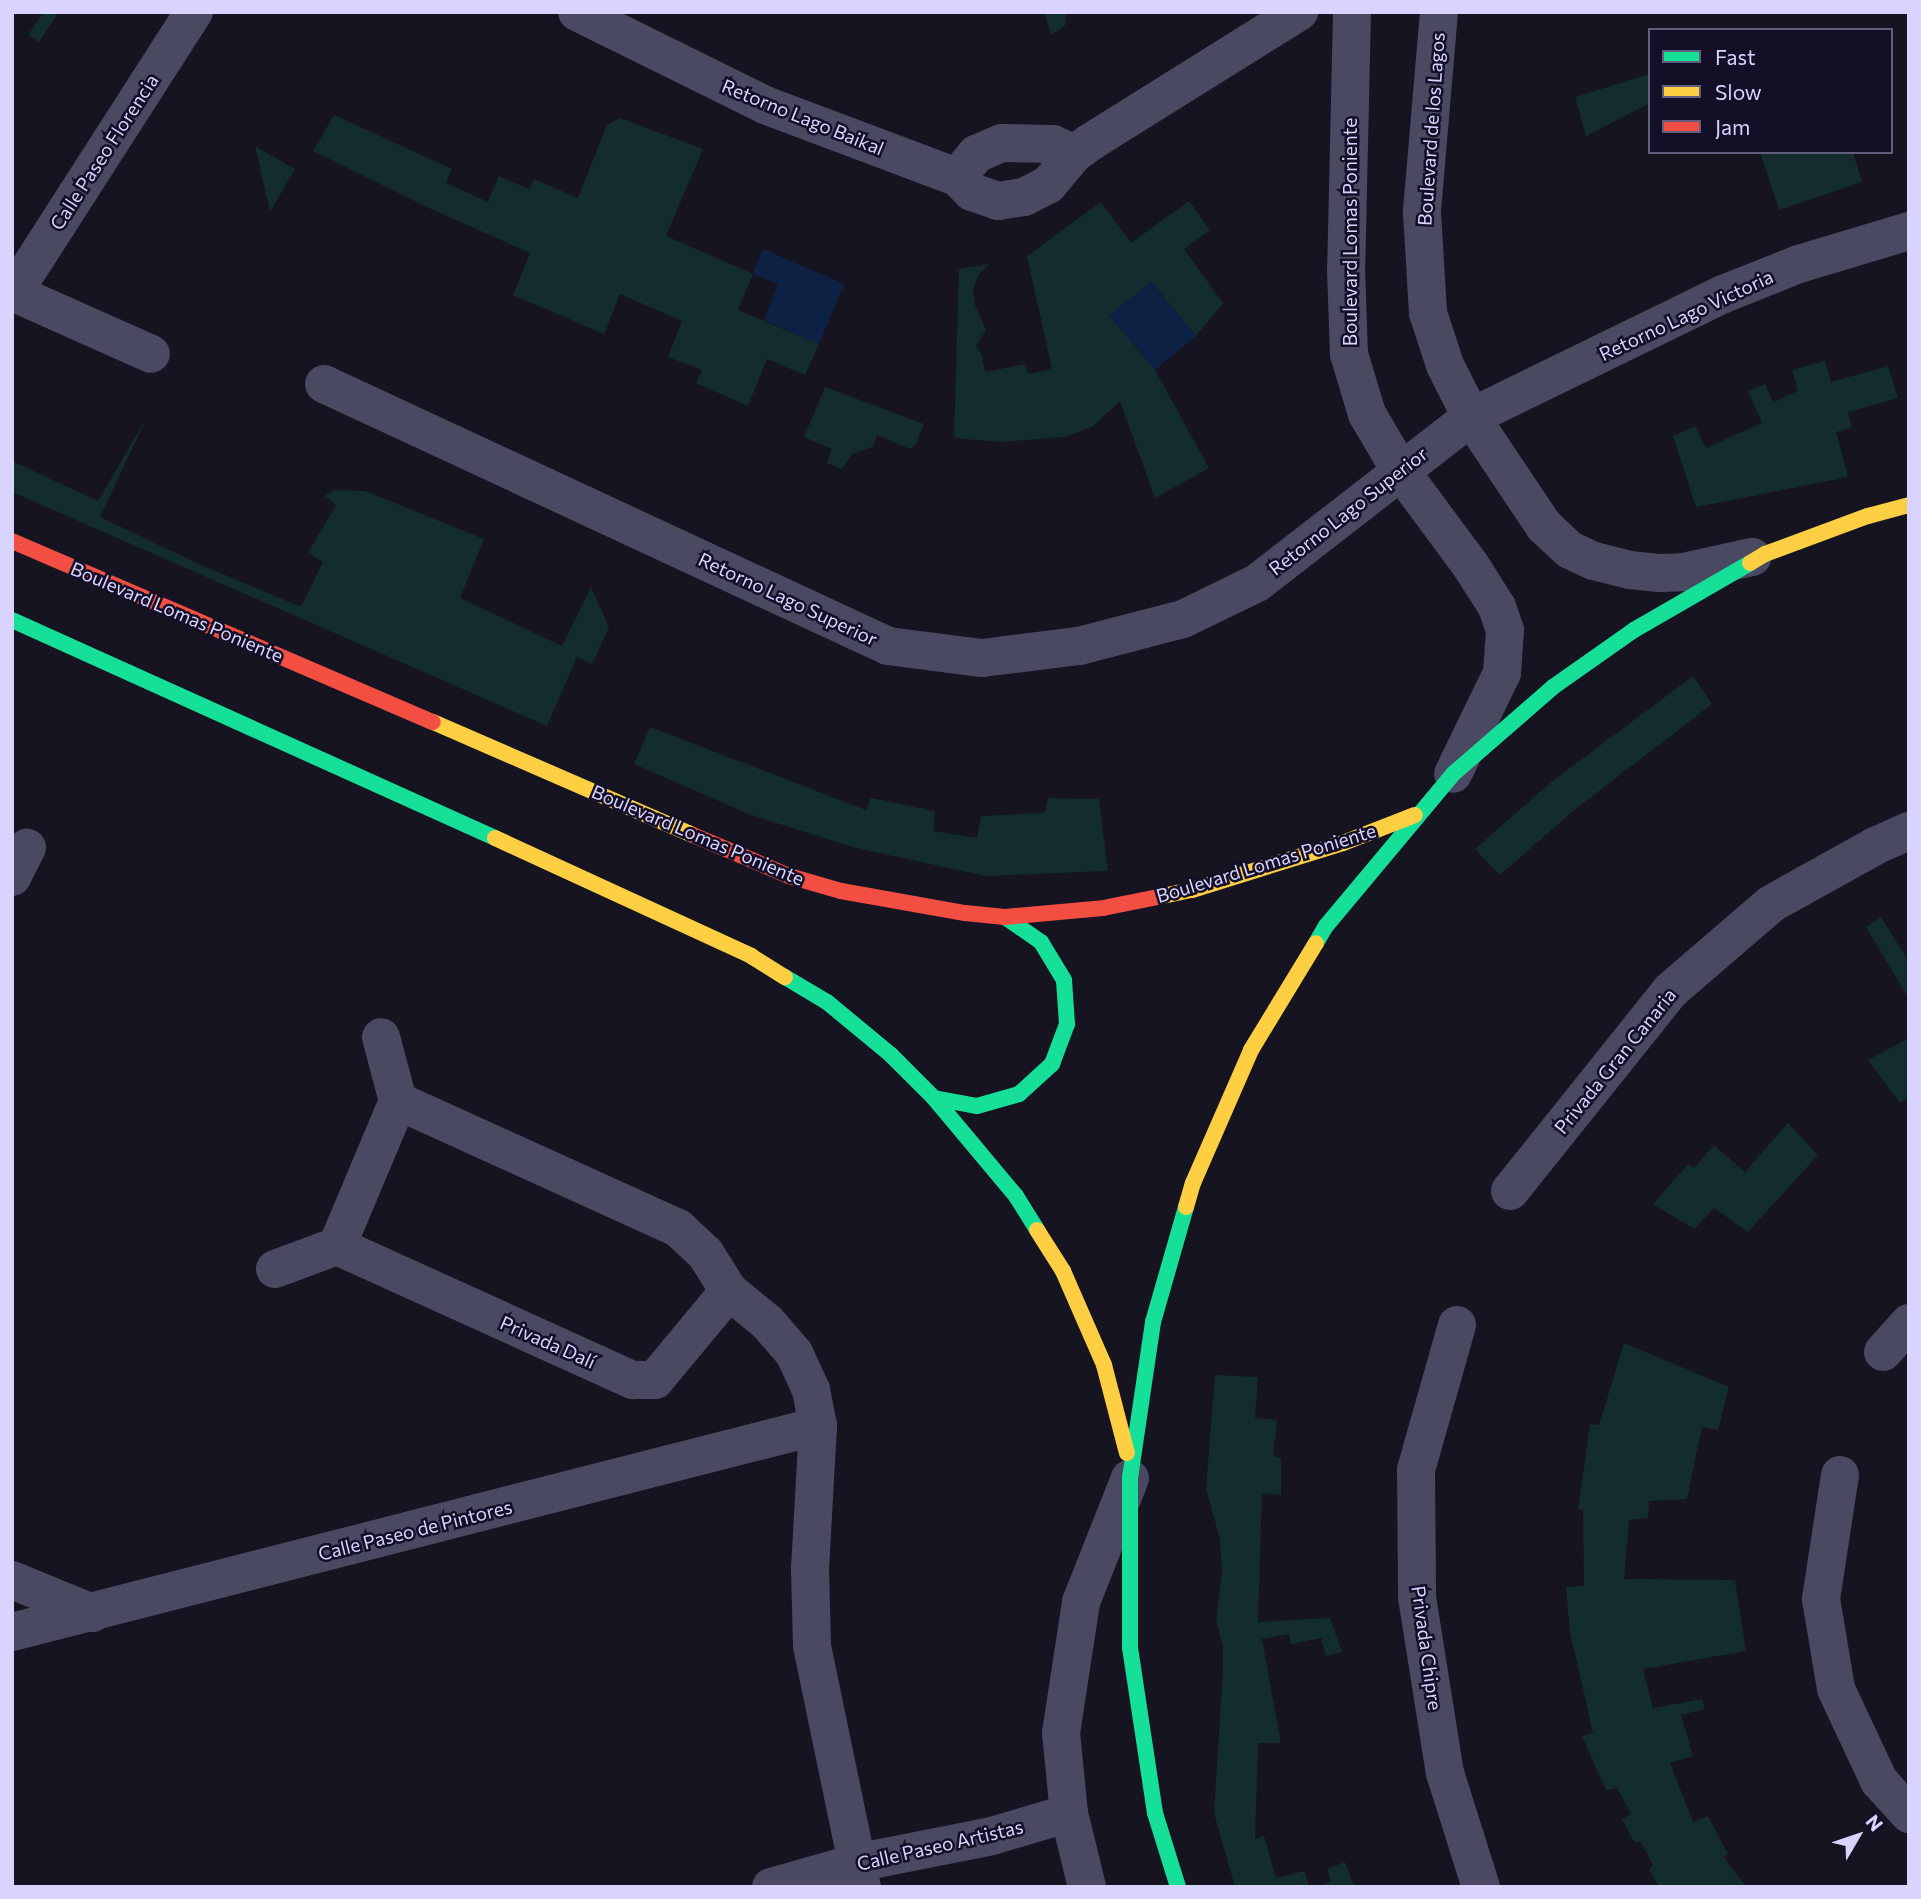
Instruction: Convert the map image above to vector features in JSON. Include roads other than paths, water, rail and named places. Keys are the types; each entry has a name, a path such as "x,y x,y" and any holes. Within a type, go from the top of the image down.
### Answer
{"street":[{"name":"Calle Paseo Florencia","path":"13,292 194,12"},
{"name":"Retorno Lago Baikal","path":"577,12 765,105 957,177 972,192 998,201 1024,197 1048,185 1074,154"},
{"path":"957,177 976,154 1002,143 1053,144 1074,154 1298,12"},
{"name":"Boulevard Lomas Poniente","path":"1352,12 1346,269 1349,354 1367,414 1401,470 1471,566 1497,607 1505,630 1506,650 1502,673 1453,774"},
{"name":"Boulevard de los Lagos","path":"1439,12 1422,212 1428,313 1445,365 1471,416 1544,526 1570,550 1594,561 1630,570 1683,572 1765,554"},
{"name":"Retorno Lago Victoria","path":"1471,416 1721,295 1799,264 1909,231"},
{"path":"13,292 151,354"},
{"name":"Retorno Lago Superior","path":"324,384 888,646 982,658 1079,646 1183,619 1256,583 1471,416"},
{"path":"1178,1887 1155,1813 1130,1647 1130,1472 1153,1322 1193,1183 1251,1050 1326,926 1417,814 1453,774 1553,687 1634,630 1765,554 1868,516 1909,505"},
{"name":"Boulevard Lomas Poniente","path":"12,541 789,876 841,891 965,914 1005,917 1102,908 1192,890 1343,842 1417,814"},
{"path":"12,620 308,751 751,956 827,1002 891,1055 934,1098 1016,1196 1063,1271 1104,1365 1130,1472 1081,1602 1061,1733 1069,1813 1087,1887"},
{"name":"Privada Gran Canaria","path":"1510,1191 1670,991 1771,904 1875,846 1909,831"},
{"path":"934,1098 977,1106 1019,1094 1052,1064 1056,1054 1067,1024 1064,980 1041,942 1005,917"},
{"path":"275,1269 337,1246 398,1101 381,1037"},
{"path":"398,1101 678,1228 705,1253 729,1291 767,1322 794,1353 811,1390 818,1426 810,1569 812,1646 859,1875"},
{"name":"Privada Dalí","path":"337,1246 633,1380 655,1380 729,1291"},
{"path":"1882,1352 1909,1323"},
{"name":"Privada Chipre","path":"1457,1325 1416,1470 1417,1597 1445,1773 1481,1887"},
{"name":"Calle Paseo de Pintores","path":"12,1632 818,1426"},
{"path":"1840,1475 1821,1599 1836,1689 1880,1781 1909,1814"},
{"path":"12,1580 92,1613"},
{"name":"Calle Paseo Artistas","path":"771,1887 859,1875 1069,1813"}],"water":[{"path":"763,249 844,284 819,344 764,320 778,284 753,274"},
{"path":"1151,282 1196,336 1155,370 1109,315"}]}
